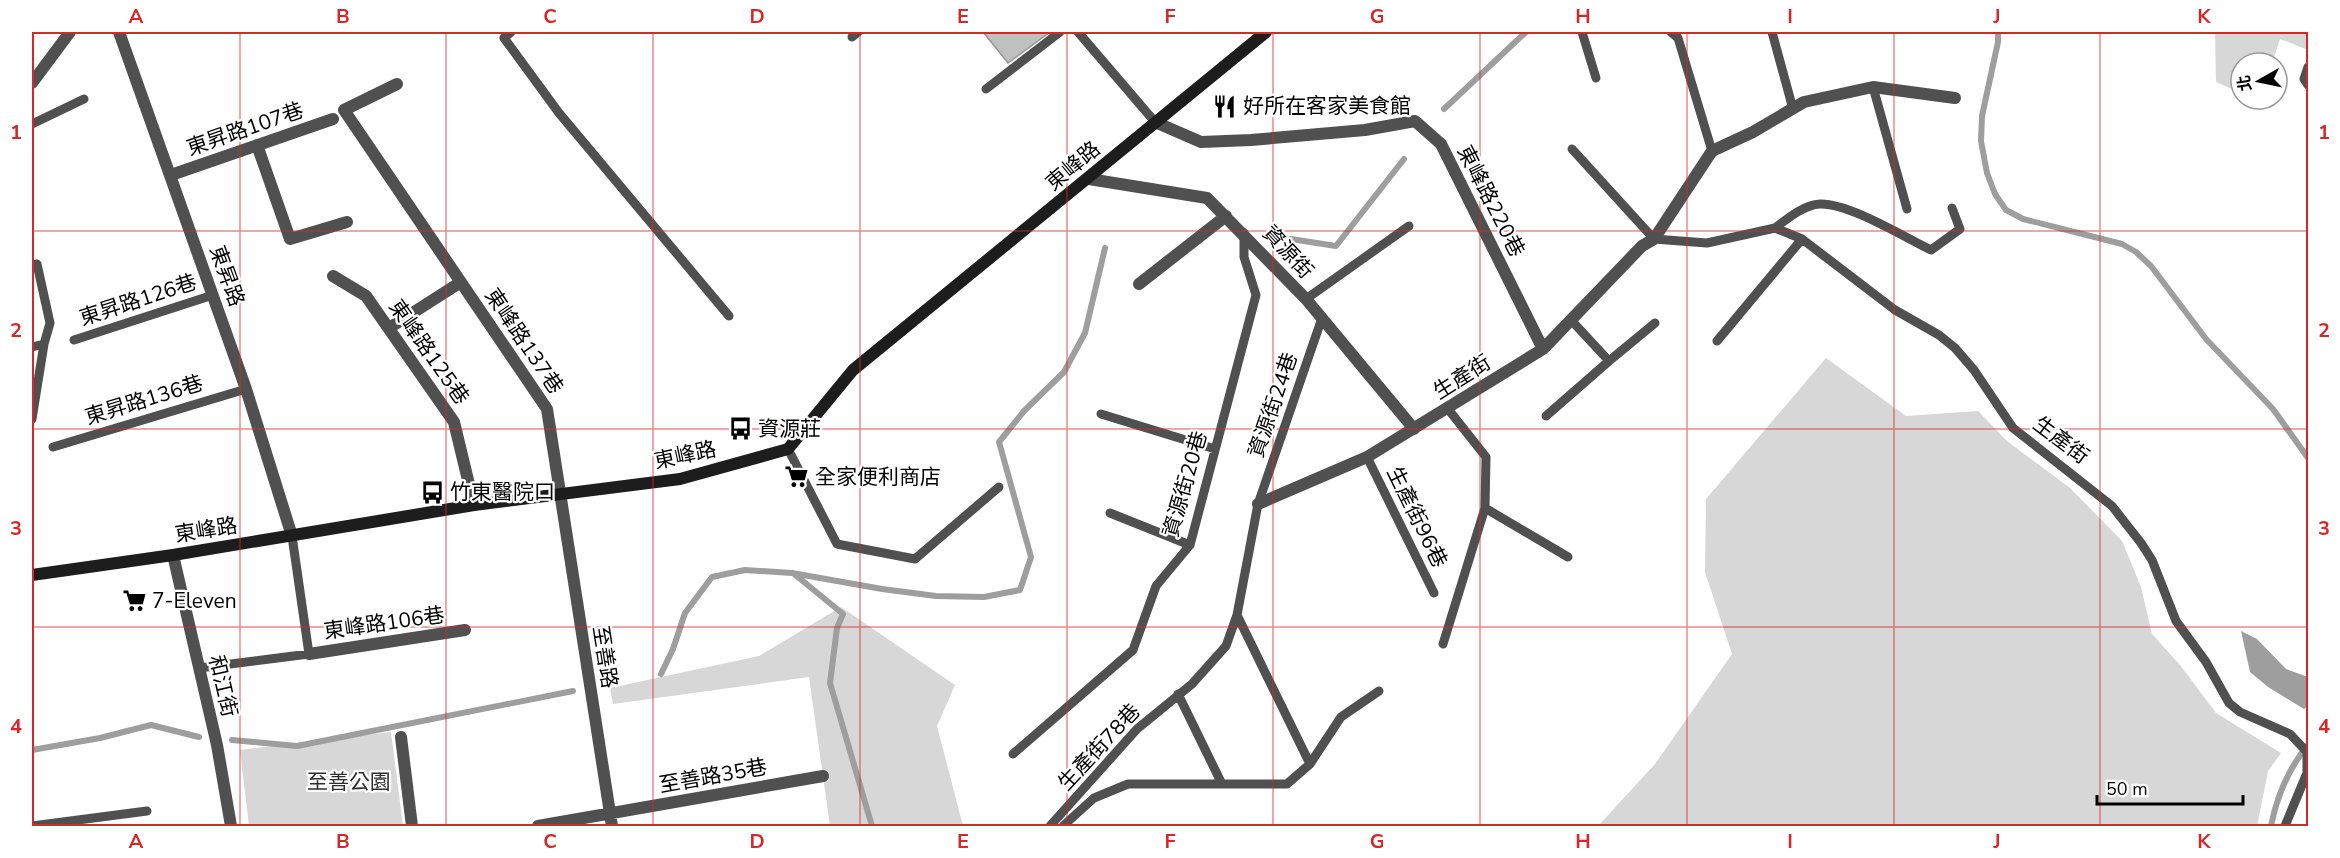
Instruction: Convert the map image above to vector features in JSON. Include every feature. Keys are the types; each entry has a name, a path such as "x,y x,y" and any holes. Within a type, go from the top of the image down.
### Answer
{"main road":[{"name":"東峰路","path":"32,575 173,555 474,505 680,479 788,449 853,370 1266,32"}],"street":[{"path":"32,83 70,32"},
{"name":"東昇路","path":"119,32 246,389 292,536"},
{"name":"東峰路137巷","path":"397,84 344,110 547,410 560,494"},
{"path":"1712,151 1753,132 1804,102 1873,87 1955,98"},
{"name":"東昇路107巷","path":"171,175 333,119"},
{"name":"東峰路220巷","path":"1155,122 1202,142 1365,130 1415,121 1441,144 1543,350"},
{"path":"257,145 290,239 347,222"},
{"name":"生產街","path":"1258,504 1367,457 1543,350 1641,246 1654,239 1712,151"},
{"name":"資源街","path":"1089,179 1207,198 1244,233 1306,299 1414,429"},
{"path":"1139,285 1226,216"},
{"name":"東峰路125巷","path":"333,276 366,296 454,422 474,505"},
{"name":"東峰路137巷","path":"389,328 460,282"},
{"name":"至善路","path":"560,494 610,820"},
{"name":"和江街","path":"173,555 217,745 231,826"},
{"name":"東峰路106巷","path":"309,654 465,630"},
{"path":"401,737 412,826"},
{"name":"至善路35巷","path":"538,826 610,820 823,776"}],"lane":[{"path":"511,32 504,38 559,113 729,316"},
{"path":"986,89 1060,32"},
{"path":"1078,32 1155,122"},
{"path":"1582,32 1596,78"},
{"path":"1671,32 1678,38 1712,151"},
{"path":"1772,32 1793,109"},
{"path":"2308,67 2304,79 2308,85"},
{"path":"1873,87 1907,209"},
{"path":"32,124 84,99"},
{"path":"1572,149 1654,239 1707,243 1775,228 1794,213 1817,204 1839,206 1932,250 1960,230 1952,208"},
{"path":"1306,299 1409,226"},
{"name":"生產街","path":"1775,228 1802,239 1895,310 1939,335 1955,348 1974,370 2013,428 2112,506 2152,560 2176,621 2206,662 2229,704 2240,712 2290,734 2307,752 2307,773 2285,826"},
{"name":"資源街20巷","path":"1013,754 1132,650 1156,586 1190,544 1256,295 1244,257 1244,233"},
{"path":"1717,341 1802,239"},
{"path":"32,419 44,344 50,323 34,264"},
{"name":"東昇路126巷","path":"74,340 213,295"},
{"name":"資源街24巷","path":"1258,504 1322,318"},
{"path":"1571,320 1609,361"},
{"path":"1545,416 1655,322"},
{"path":"32,347 44,344"},
{"name":"東昇路136巷","path":"53,447 246,389"},
{"path":"1443,644 1485,508 1486,457 1448,409"},
{"path":"1101,414 1215,449"},
{"path":"788,449 837,544 915,559 999,486"},
{"name":"生產街96巷","path":"1367,457 1434,593"},
{"name":"生產街78巷","path":"1050,826 1137,729 1192,684 1226,646 1237,615 1258,504"},
{"path":"1485,508 1568,557"},
{"path":"1110,513 1190,544"},
{"name":"東峰路106巷","path":"199,668 309,654 292,536"},
{"path":"1237,615 1310,764"},
{"name":"生產街78巷","path":"1063,826 1094,798 1128,784 1287,783 1310,764 1341,717 1379,691"},
{"path":"1178,694 1221,782"},
{"path":"32,826 147,811"}],"green space":[{"path":"2215,32 2308,32 2308,50 2280,39 2276,51 2229,51 2229,88 2216,82"},
{"path":"1826,358 1906,416 1978,411 2007,441 2070,488 2122,541 2141,587 2152,634 2180,665 2216,713 2281,753 2268,771 2257,826 1598,826 1655,764 1732,654 1705,572 1706,499"},
{"path":"841,607 955,685 937,726 963,826 830,826 809,677 613,704 610,688 759,656"},
{"name":"至善公園","path":"391,732 403,826 249,826 240,750"}],"shaded area":[{"path":"2241,631 2257,639 2286,669 2308,677 2308,706 2304,709 2268,687 2250,672"}],"building":[{"path":"983,32 1050,32 1008,63"}],"waterway":[{"path":"1444,109 1526,32"},
{"path":"1998,32 1998,42 1982,116 1981,141 1987,173 1995,194 2006,210 2023,219 2122,244 2136,252 2151,266 2206,339 2273,409 2308,458"},
{"path":"1291,239 1336,246 1404,159"},
{"path":"661,674 673,649 685,613 712,577 745,570 792,573 936,596 984,597 1020,590 1031,557 999,442 1024,411 1064,372 1085,333 1105,248"},
{"path":"793,573 843,614 837,628 830,683 872,826"},
{"path":"232,740 297,746 573,691"},
{"path":"32,750 100,738 151,725 199,737"},
{"path":"2271,826 2284,783 2308,745"}],"place":[{"name":"好所在客家美食館","path":"1225,106"},
{"name":"資源莊","path":"740,429"},
{"name":"全家便利商店","path":"797,477"},
{"name":"竹東醫院口","path":"432,492"},
{"name":"7-Eleven","path":"134,601"}]}
